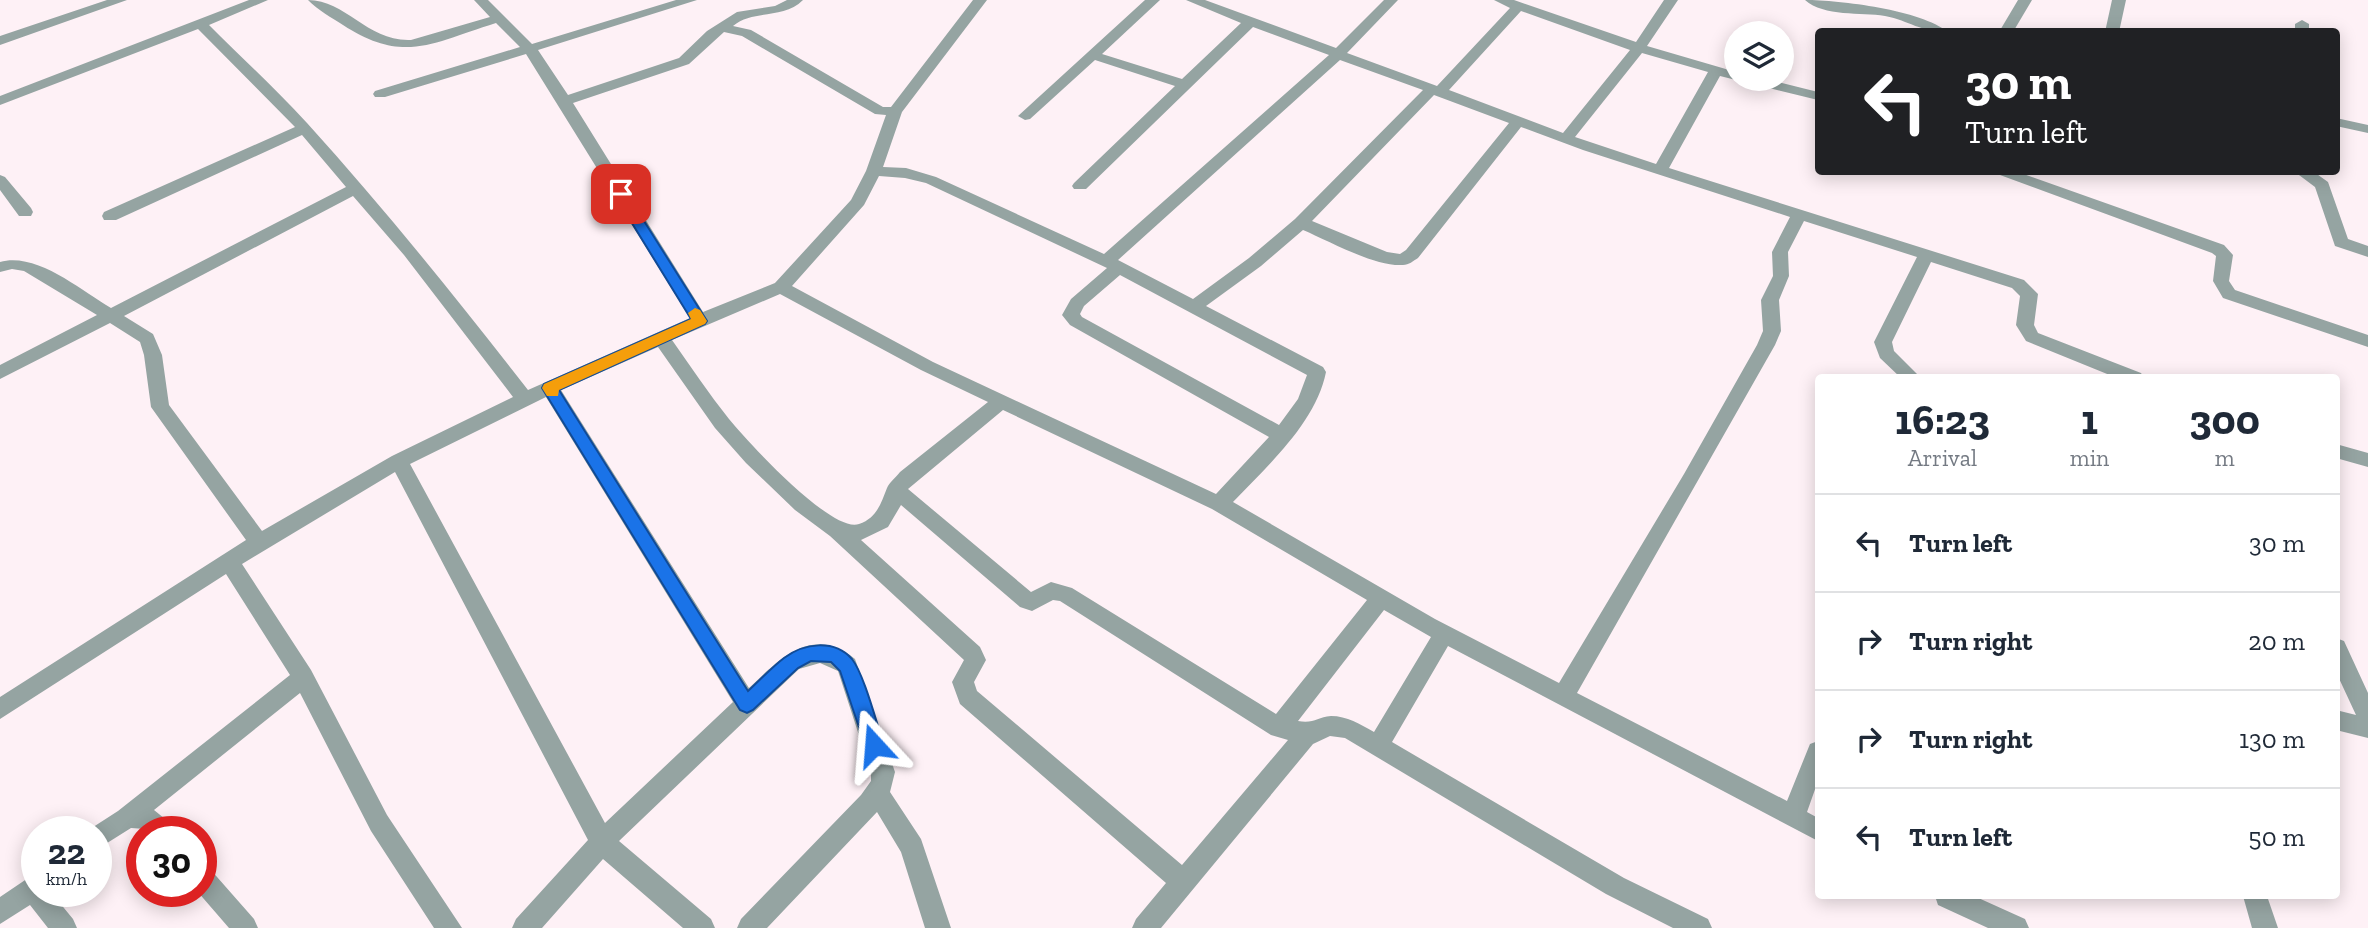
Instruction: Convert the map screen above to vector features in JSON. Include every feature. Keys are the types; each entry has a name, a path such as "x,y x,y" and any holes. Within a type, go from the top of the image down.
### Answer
{"street":[{"path":"0,41 120,0"},
{"path":"315,0 383,43 397,46 499,18"},
{"path":"481,0 537,57 699,321"},
{"path":"380,94 690,0"},
{"path":"564,101 684,61 698,50 711,34 723,28 736,13 745,9 780,9 796,0"},
{"path":"0,709 258,542 398,461 524,399 699,321 781,288 858,202 874,171 895,111 980,0"},
{"path":"1025,116 1153,0"},
{"path":"1193,0 1566,139 2025,289 2029,294 2025,325 2032,337 2119,374"},
{"path":"1281,435 1076,321 1072,315 1077,303 1113,264 1337,55 1391,0"},
{"path":"1501,0 1639,48 1724,73"},
{"path":"1566,139 1639,48 1671,0"},
{"path":"1812,0 1835,7 1886,6 1933,28"},
{"path":"2008,28 2025,0"},
{"path":"2113,28 2119,0"},
{"path":"0,101 251,2"},
{"path":"1193,307 1255,262 1301,223 1519,6"},
{"path":"1080,186 1252,20"},
{"path":"200,24 304,129 356,188 410,251 524,399"},
{"path":"723,28 740,30 880,111 895,111"},
{"path":"1092,55 1185,85"},
{"path":"1660,170 1716,71"},
{"path":"1794,90 1815,95"},
{"path":"1301,223 1384,257 1403,260 1412,254 1518,121"},
{"path":"2340,123 2368,130"},
{"path":"110,216 304,129"},
{"path":"874,171 905,173 931,180 1113,264 1317,372 1317,381 1296,417 1219,504"},
{"path":"2013,175 2218,249 2225,255 2222,286 2230,294 2368,341"},
{"path":"2307,175 2322,185 2341,242 2368,252"},
{"path":"0,180 25,212"},
{"path":"0,373 356,188"},
{"path":"1563,696 1691,479 1766,345 1772,331 1770,300 1781,276 1780,251 1800,215"},
{"path":"1908,374 1886,354 1883,342 1926,255"},
{"path":"0,267 12,264 28,265 147,338 154,349 154,390 160,407 258,542"},
{"path":"781,288 927,366 1219,504 1444,634 1815,828"},
{"path":"661,338 744,449 972,654 975,660 963,682 968,697 1183,882"},
{"path":"550,388 747,705"},
{"path":"838,531 851,535 864,532 884,517 893,506 897,490 907,477 1002,401"},
{"path":"2340,452 2368,460"},
{"path":"398,461 602,842 702,928"},
{"path":"897,490 1027,601 1032,602 1051,591 1065,594 1279,728 1307,734 1338,726 1349,729 1615,886 1699,928"},
{"path":"229,561 303,677 359,790 449,928"},
{"path":"1279,728 1381,598"},
{"path":"1378,746 1444,634"},
{"path":"525,928 602,842 791,662 808,653 825,652 837,656 847,667 883,772 882,784 878,793 750,928"},
{"path":"2340,656 2368,717"},
{"path":"129,816 303,677"},
{"path":"2340,721 2368,728"},
{"path":"1145,928 1307,734"},
{"path":"1793,816 1815,759"},
{"path":"878,793 912,847 938,928"},
{"path":"0,912 21,896"},
{"path":"217,896 245,928"},
{"path":"1953,899 2016,928"},
{"path":"2256,899 2265,928"},
{"path":"49,907 64,928"}],"slow traffic":[{"path":"552,393 550,388 699,321 695,313"}],"route":[{"path":"621,194 699,321 550,388 747,705 791,662 808,653 825,652 837,656 847,667 874,745"}]}
